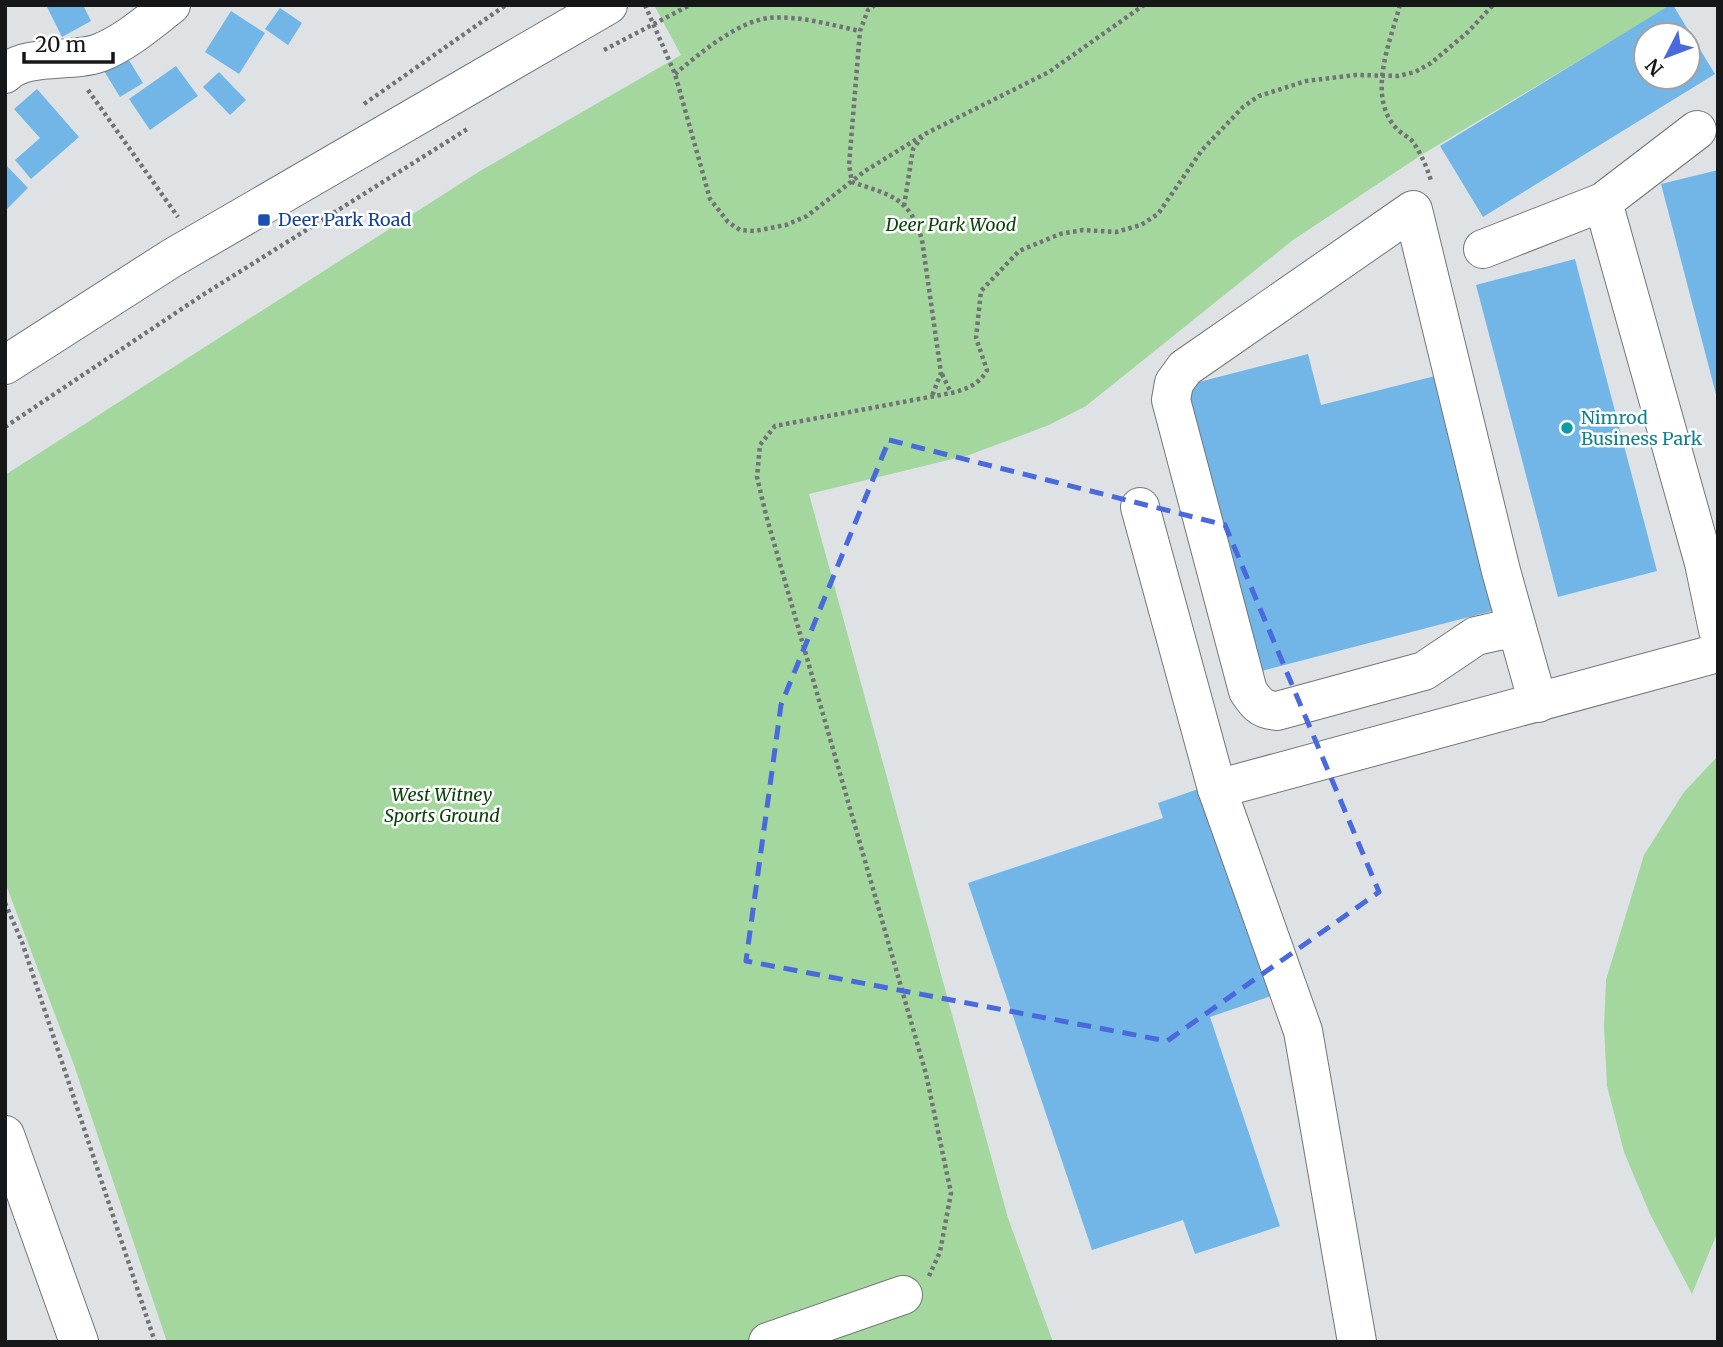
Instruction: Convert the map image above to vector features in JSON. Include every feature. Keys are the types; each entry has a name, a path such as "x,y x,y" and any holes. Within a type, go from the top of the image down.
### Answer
{"street":[{"path":"7,65 80,58 100,52 141,28 171,5"},
{"path":"5,365 172,258 603,6"},
{"path":"1483,249 1603,202 1697,130"},
{"path":"1603,202 1704,564 1718,630"},
{"path":"1517,629 1476,636 1424,671 1276,711 1267,711 1256,704 1248,691 1171,400 1174,383 1185,368 1413,210 1481,490 1538,704"},
{"path":"1140,507 1216,789 1303,1031 1357,1342"},
{"path":"1216,789 1538,704 1718,653"},
{"path":"5,1135 79,1342"},
{"path":"768,1342 903,1295"}],"path":[{"path":"645,5 675,74 710,199 728,222 740,230 755,231 786,225 807,216 866,171 925,134 1049,72 1144,5"},
{"path":"593,56 690,5"},
{"path":"852,182 849,165 860,31 868,10 875,5"},
{"path":"1400,5 1383,77 1383,108 1396,128 1412,141 1421,158"},
{"path":"903,1295 929,1276 940,1252 951,1193 926,1074 766,515 757,477 760,445 775,426 968,388 983,378 987,370 976,338 981,291 1019,251 1060,234 1083,230 1116,232 1141,225 1158,214 1202,150 1243,107 1259,96 1306,81 1356,75 1383,77 1415,72 1431,63 1468,32 1493,5"},
{"path":"675,74 721,39 766,18 819,22 860,31"},
{"path":"64,59 109,117 178,218"},
{"path":"5,427 201,296 474,125"},
{"path":"904,206 913,149 925,134"},
{"path":"852,182 879,190 904,206 916,219 922,240 941,373 951,393"},
{"path":"932,397 941,373"},
{"path":"5,903 23,943 155,1342"}],"highlighted area":[{"path":"889,440 1225,525 1379,892 1167,1041 746,961 781,705"}],"green space":[{"name":"West Witney Sports Ground","path":"654,5 1672,5 1645,21 1632,21 1632,29 1423,154 1293,240 1086,406 1049,425 969,455 809,494 1008,1218 1053,1342 167,1342 74,1065 5,882 5,475 480,171 681,55"},
{"path":"1718,756 1718,1231 1692,1294 1650,1214 1624,1152 1607,1086 1604,1027 1606,980 1644,855 1684,792"}],"building":[{"path":"46,5 83,5 91,21 62,37"},
{"path":"1670,5 1673,5 1683,21 1644,21"},
{"path":"280,8 302,23 288,45 265,29"},
{"path":"231,11 265,33 239,74 205,52"},
{"path":"1632,28 1632,91 1687,91 1483,217 1440,146"},
{"path":"1702,53 1715,74 1702,82"},
{"path":"127,57 143,83 120,97 104,71"},
{"path":"176,66 198,96 150,130 129,99"},
{"path":"219,72 246,100 230,115 203,87"},
{"path":"37,89 79,137 31,179 15,160 40,138 14,109"},
{"path":"5,164 28,188 5,211"},
{"name":"Nimrod Business Park","path":"1718,170 1718,398 1717,398 1661,184"},
{"name":"Nimrod Business Park","path":"1575,259 1657,571 1558,597 1476,285"},
{"path":"1308,354 1321,405 1435,376 1496,610 1258,672 1183,386"},
{"path":"1207,786 1277,994 1210,1017 1280,1226 1195,1254 1183,1220 1092,1250 968,883 1163,818 1158,803"}],"place":[{"name":"Deer Park Road","path":"264,220"},
{"name":"Nimrod Business Park","path":"1567,428"}],"park label":[{"name":"Deer Park Wood","path":"951,225"}]}
